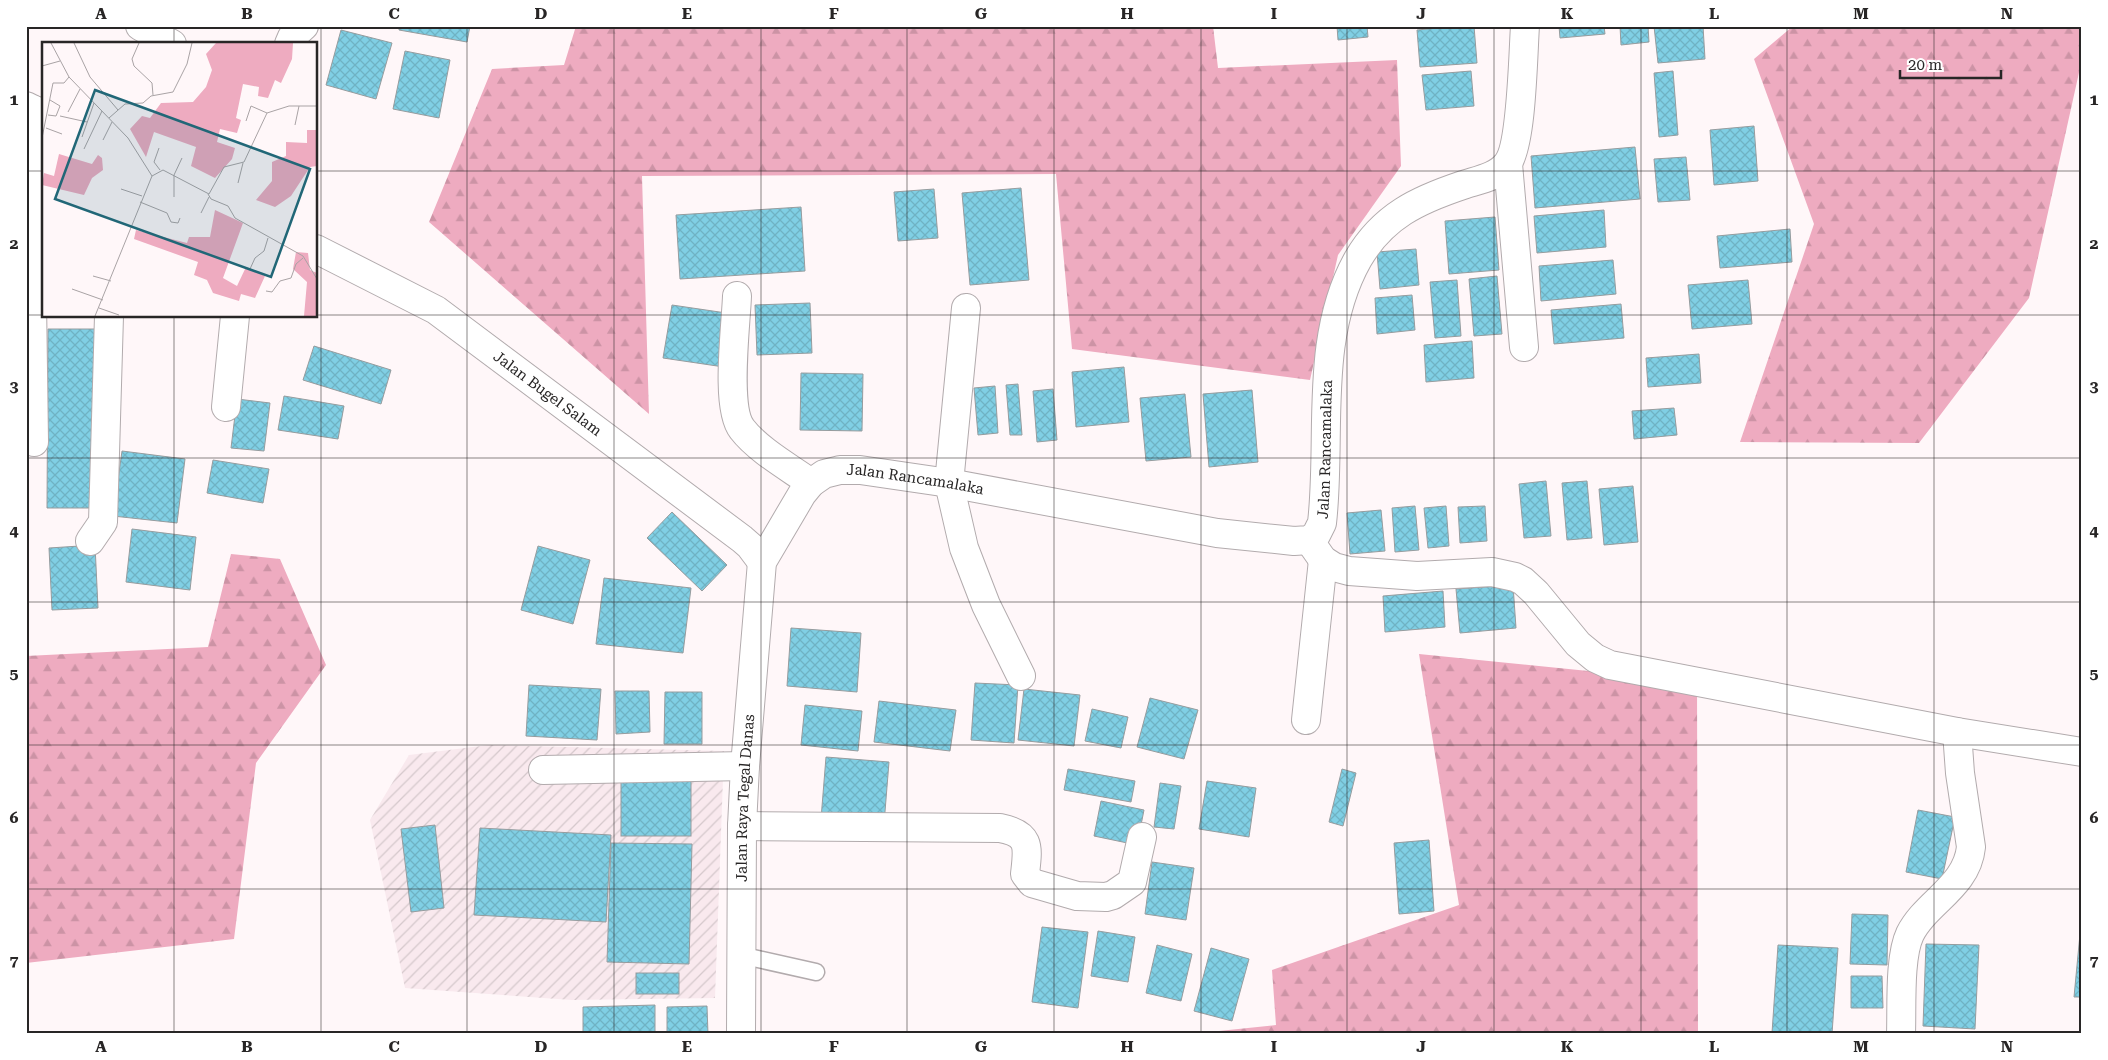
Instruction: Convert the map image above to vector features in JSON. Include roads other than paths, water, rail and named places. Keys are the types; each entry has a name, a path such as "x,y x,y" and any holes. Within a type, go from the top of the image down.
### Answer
{"street":[{"path":"140,26 168,42"},
{"path":"290,42 292,37 304,26"},
{"path":"1524,347 1508,164 1514,148 1521,94 1525,26"},
{"path":"34,442 29,300 35,110"},
{"name":"Jalan Rancamalaka","path":"807,488 824,474 840,470 860,470 949,483 1217,533 1294,541 1316,550 1316,535 1322,523 1323,514 1328,366 1342,297 1359,259 1378,230 1401,212 1436,194 1494,175 1508,164"},
{"name":"Jalan Bugel Salam","path":"318,250 436,310 750,546 766,555"},
{"path":"737,296 733,404 741,428 807,488 766,555"},
{"path":"966,308 949,483 964,548 986,604 1020,676"},
{"path":"90,541 103,522 109,318"},
{"path":"226,407 234,318"},
{"path":"1306,720 1316,550"},
{"path":"1316,550 1334,567 1349,571 1417,576 1492,572 1515,577 1523,581 1536,593 1578,644 1595,658 1610,665 1957,732 2082,752"},
{"name":"Jalan Raya Tegal Danas","path":"741,1034 740,955 745,766 766,555"},
{"path":"1901,1034 1904,966 1908,940 1919,921 1949,891 1967,866 1970,856 1971,847 1960,773 1957,732"},
{"path":"543,770 745,766"},
{"path":"742,826 1000,828 1011,830 1020,834 1026,842 1028,850 1025,874 1032,883 1086,897 1113,895 1132,882 1142,838"}],"lane":[{"path":"740,955 816,972"}]}
